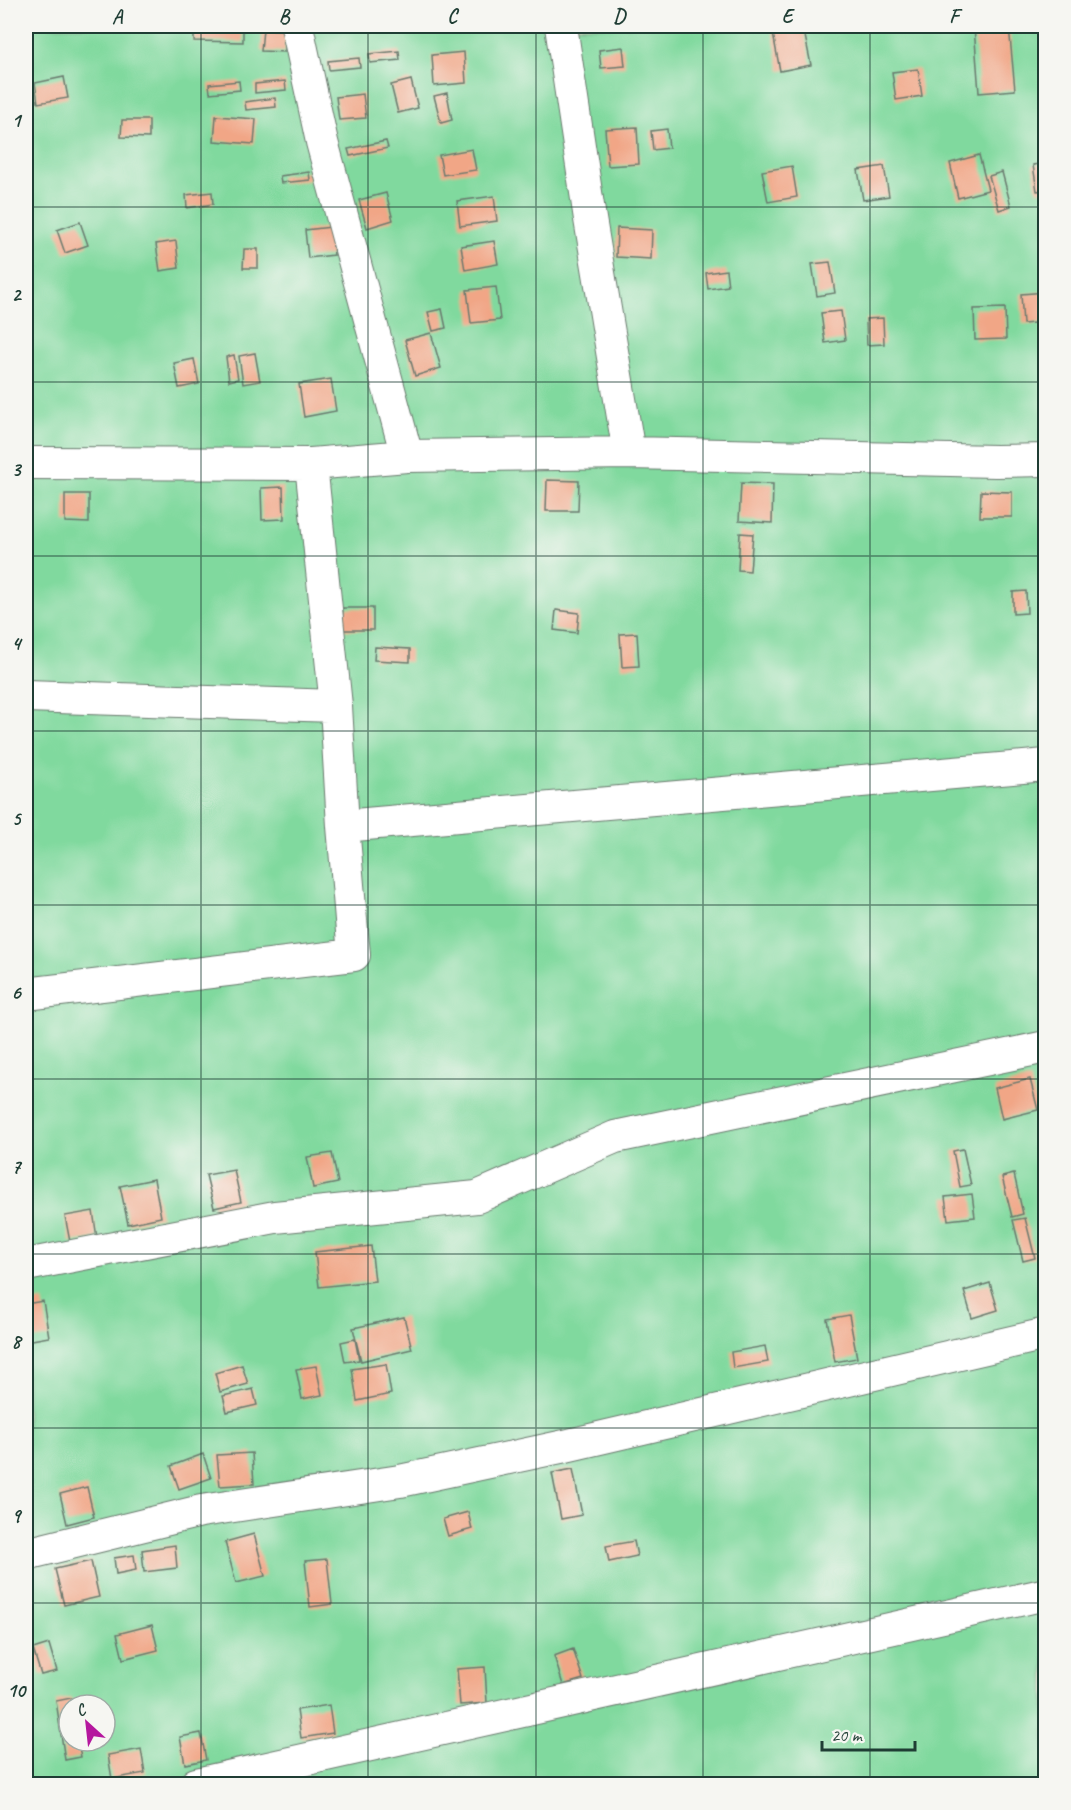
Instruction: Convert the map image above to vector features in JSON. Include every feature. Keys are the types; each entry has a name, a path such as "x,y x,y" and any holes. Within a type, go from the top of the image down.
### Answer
{"lane":[{"path":"297,26 322,142 407,456"},
{"path":"561,26 629,453"},
{"path":"26,463 311,464 407,456 629,453 996,461 1046,460"},
{"path":"26,994 354,955 336,706 311,464"},
{"path":"26,696 336,706"},
{"path":"343,826 1046,765"},
{"path":"26,1265 275,1217 477,1197 615,1137 1046,1047"},
{"path":"26,1554 201,1511 400,1481 554,1448 1046,1334"},
{"path":"196,1785 1046,1594"}],"green space":[{"path":"26,26 1045,26 1045,1784 26,1784"}],"building":[{"path":"194,26 243,26 243,42 194,41"},
{"path":"803,26 811,65 780,71 772,28"},
{"path":"1009,26 1015,90 979,93 974,27"},
{"path":"263,29 286,30 285,52 261,51"},
{"path":"623,47 625,66 601,68 599,50"},
{"path":"399,51 400,60 370,63 369,54"},
{"path":"464,52 466,83 434,86 432,55"},
{"path":"359,58 360,67 329,70 328,61"},
{"path":"918,69 922,96 896,100 892,72"},
{"path":"64,77 68,98 38,103 35,83"},
{"path":"411,80 418,108 398,113 391,85"},
{"path":"239,81 240,90 210,93 209,84"},
{"path":"285,81 286,90 255,93 255,84"},
{"path":"447,93 452,120 441,123 434,96"},
{"path":"363,94 366,118 339,120 336,97"},
{"path":"275,98 276,107 246,110 245,102"},
{"path":"216,116 256,119 254,144 214,141"},
{"path":"122,120 149,120 149,138 121,137"},
{"path":"637,127 639,164 608,166 605,129"},
{"path":"667,129 669,148 653,150 651,131"},
{"path":"386,141 388,148 350,156 348,149"},
{"path":"472,149 476,170 443,175 439,155"},
{"path":"979,155 988,190 958,198 950,163"},
{"path":"1046,163 1046,190 1037,191 1033,165"},
{"path":"792,166 797,197 768,202 762,171"},
{"path":"884,166 889,196 863,200 858,170"},
{"path":"309,172 310,180 281,183 280,176"},
{"path":"1002,172 1011,206 999,210 989,176"},
{"path":"212,192 213,204 187,208 186,195"},
{"path":"386,193 393,220 367,228 359,200"},
{"path":"494,196 497,221 460,226 457,201"},
{"path":"80,222 88,245 65,253 57,230"},
{"path":"331,227 334,255 308,258 305,230"},
{"path":"617,228 652,230 651,259 616,257"},
{"path":"176,241 179,268 160,271 156,244"},
{"path":"494,241 498,264 465,270 461,246"},
{"path":"244,249 258,249 258,268 243,268"},
{"path":"830,262 835,293 817,296 812,264"},
{"path":"726,270 728,286 708,289 706,273"},
{"path":"496,287 500,320 471,323 467,290"},
{"path":"1046,292 1046,322 1023,324 1021,294"},
{"path":"1005,308 1006,339 975,340 974,309"},
{"path":"442,309 446,328 433,331 428,312"},
{"path":"841,311 845,340 825,343 821,313"},
{"path":"883,318 884,344 867,345 866,319"},
{"path":"431,333 441,368 415,376 405,340"},
{"path":"255,353 260,381 243,384 239,356"},
{"path":"234,355 238,379 229,381 226,357"},
{"path":"194,359 199,384 179,388 174,363"},
{"path":"331,379 336,411 304,417 299,384"},
{"path":"547,480 579,481 578,511 546,511"},
{"path":"741,483 773,484 772,523 739,521"},
{"path":"283,487 284,519 262,520 261,488"},
{"path":"981,491 1012,492 1012,517 980,517"},
{"path":"65,494 89,494 89,523 65,522"},
{"path":"740,533 753,534 750,571 738,570"},
{"path":"1026,591 1027,613 1013,614 1013,592"},
{"path":"343,608 373,608 373,630 342,630"},
{"path":"556,610 579,613 577,633 554,630"},
{"path":"637,633 639,666 622,667 620,634"},
{"path":"375,647 410,649 410,662 374,660"},
{"path":"1030,1079 1038,1110 1002,1119 995,1088"},
{"path":"963,1149 971,1185 960,1187 953,1151"},
{"path":"332,1153 338,1183 313,1188 307,1157"},
{"path":"234,1170 241,1202 214,1208 206,1175"},
{"path":"1014,1174 1023,1214 1012,1217 1002,1177"},
{"path":"154,1179 161,1217 128,1224 120,1186"},
{"path":"972,1194 975,1217 948,1220 945,1197"},
{"path":"93,1211 97,1238 70,1242 65,1216"},
{"path":"1025,1218 1035,1258 1023,1261 1013,1220"},
{"path":"371,1246 375,1281 319,1287 315,1252"},
{"path":"990,1283 998,1310 972,1318 964,1291"},
{"path":"43,1301 49,1337 26,1341 26,1304"},
{"path":"849,1315 857,1358 835,1362 827,1319"},
{"path":"404,1317 412,1349 361,1361 353,1328"},
{"path":"355,1339 359,1360 345,1362 341,1342"},
{"path":"765,1346 768,1362 733,1368 731,1352"},
{"path":"386,1364 391,1394 357,1401 352,1369"},
{"path":"242,1365 248,1384 220,1392 215,1373"},
{"path":"316,1366 322,1395 302,1399 296,1369"},
{"path":"253,1389 257,1405 227,1412 223,1396"},
{"path":"252,1453 254,1484 220,1486 217,1455"},
{"path":"203,1454 211,1478 179,1489 171,1466"},
{"path":"573,1469 582,1515 561,1519 552,1473"},
{"path":"87,1487 94,1517 67,1524 60,1494"},
{"path":"468,1512 472,1529 448,1536 443,1519"},
{"path":"254,1534 265,1576 236,1583 225,1542"},
{"path":"634,1541 637,1556 609,1562 606,1546"},
{"path":"175,1545 177,1568 144,1572 142,1550"},
{"path":"134,1555 136,1570 116,1574 114,1558"},
{"path":"327,1559 332,1604 310,1607 305,1561"},
{"path":"91,1561 99,1597 64,1605 55,1569"},
{"path":"152,1625 158,1650 123,1659 117,1634"},
{"path":"49,1644 57,1671 41,1675 33,1649"},
{"path":"573,1649 583,1679 563,1685 554,1656"},
{"path":"485,1667 487,1703 460,1705 457,1669"},
{"path":"329,1705 333,1733 301,1738 297,1710"},
{"path":"201,1733 206,1760 185,1764 180,1737"},
{"path":"141,1749 145,1773 112,1779 108,1755"},
{"path":"64,1753 80,1753 81,1757 65,1760"}]}
